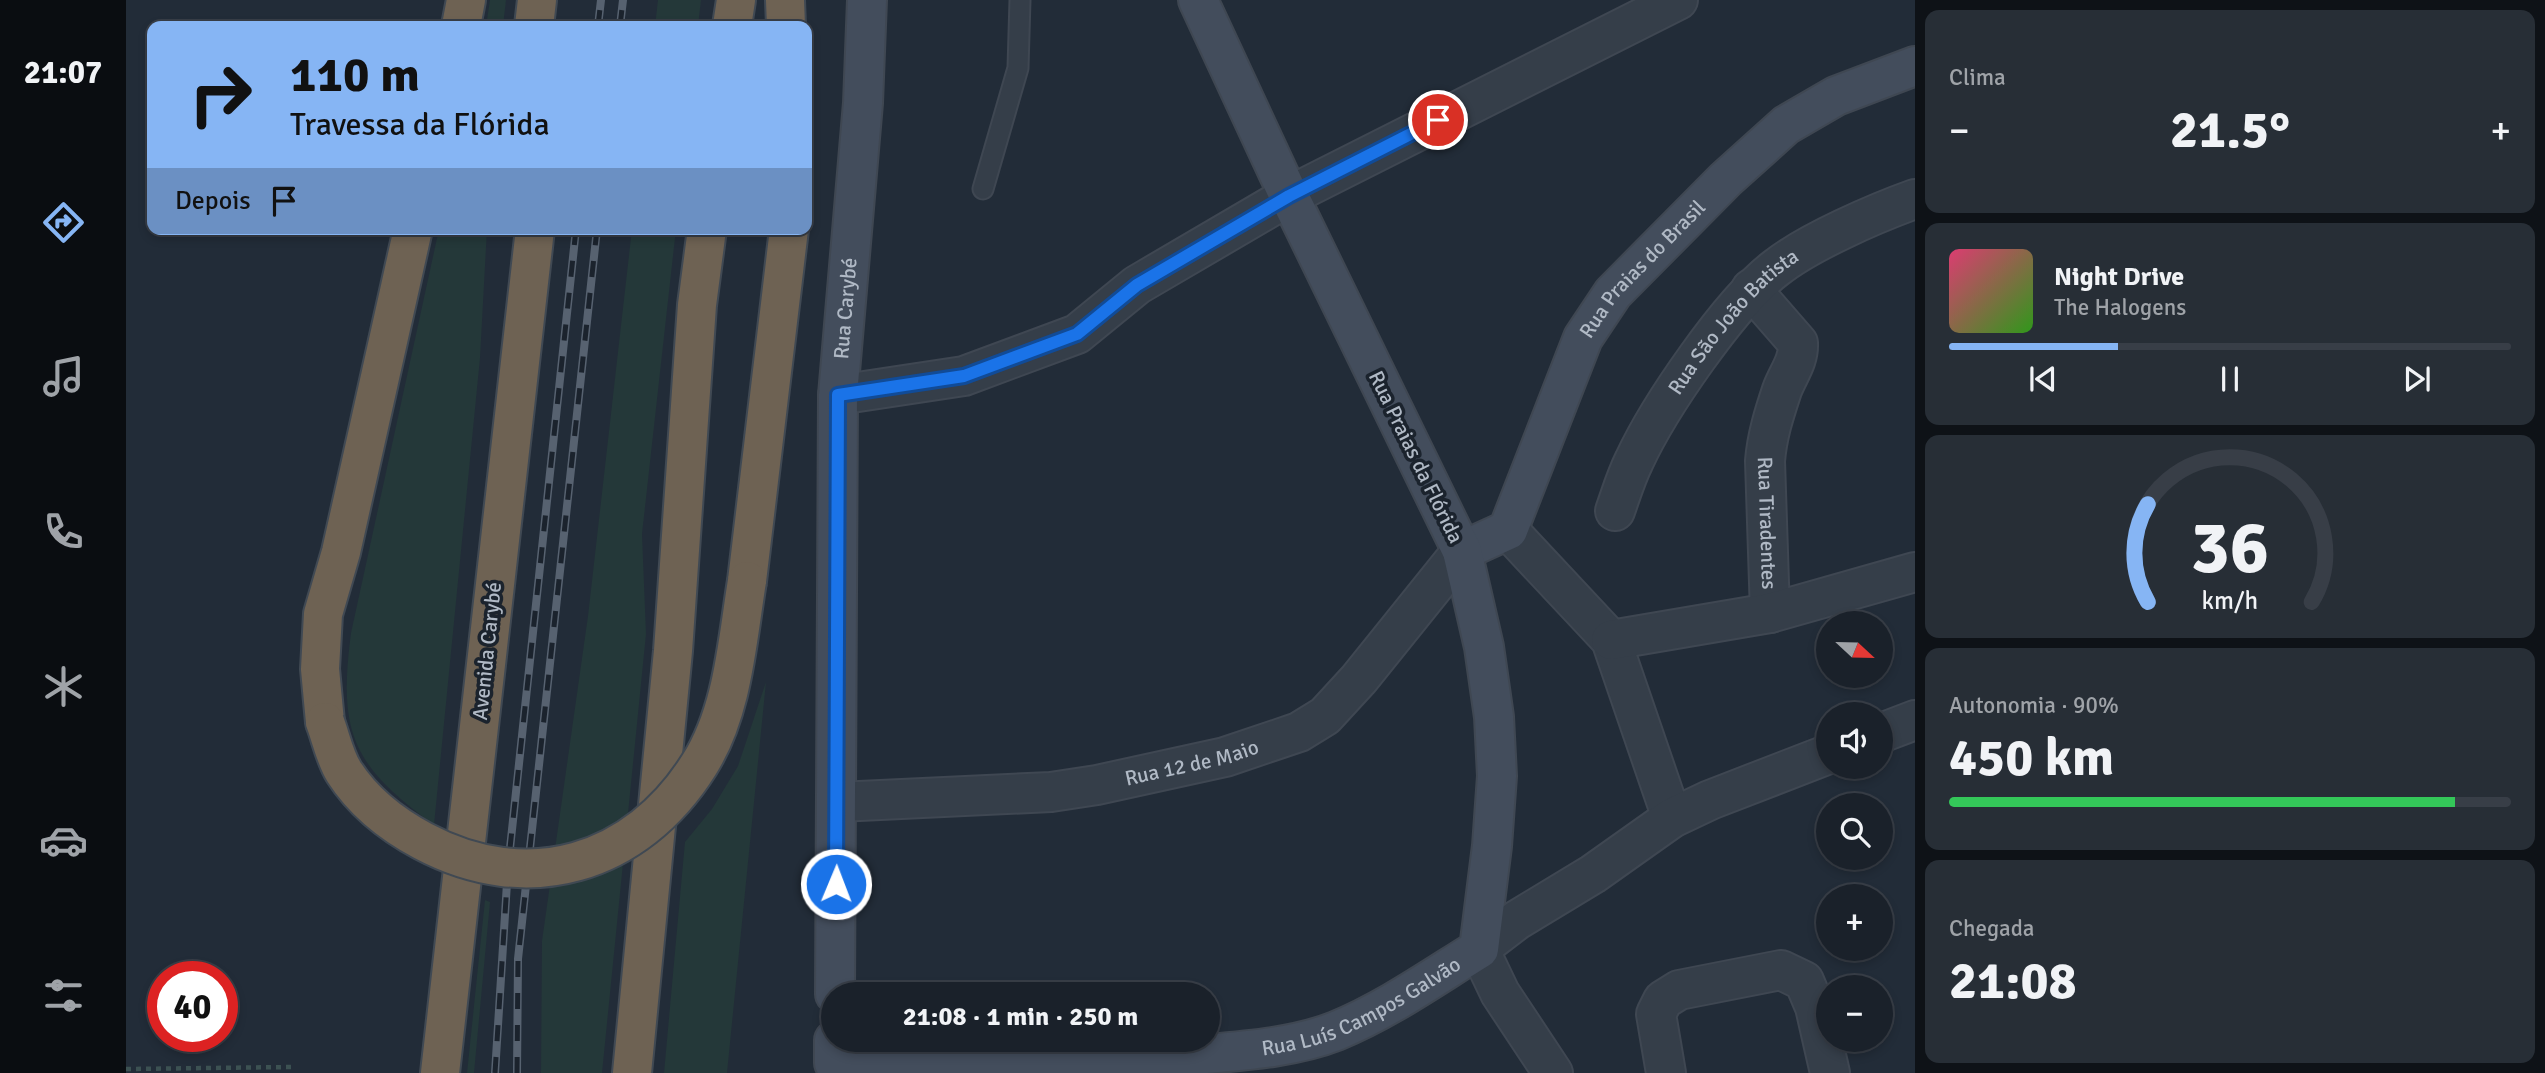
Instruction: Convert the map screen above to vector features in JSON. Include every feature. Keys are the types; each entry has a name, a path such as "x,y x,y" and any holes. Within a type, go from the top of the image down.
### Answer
{"highway":[{"path":"462,21 466,0"},
{"path":"535,21 537,0"},
{"path":"557,21 559,0"},
{"path":"734,21 736,0"},
{"path":"785,0 786,21"},
{"path":"412,235 341,552 323,614 320,669 325,722 342,770 367,801 395,826 472,862 515,870 553,869 593,856 635,834 677,794 699,765 721,721 747,581 788,235"},
{"name":"Avenida Carybé","path":"440,1073 534,235"},
{"path":"632,1073 673,651 697,305 706,235"}],"street":[{"name":"Rua Carybé","path":"835,982 838,395 863,103 867,0"},
{"name":"Rua Praias da Flórida","path":"1198,0 1289,196 1462,551 1484,647 1494,717 1496,776 1492,846 1479,949"},
{"path":"838,395 964,376 1077,334 1137,285 1289,196 1678,0"},
{"name":"Rua Praias do Brasil","path":"1508,530 1583,338 1613,293 1726,179 1786,125 1836,96 1915,66"},
{"name":"Rua São João Batista","path":"1615,510 1634,460 1666,407 1751,289 1790,260 1881,211 1915,200"},
{"name":"Rua Tiradentes","path":"1751,289 1798,343 1797,357 1772,419 1766,450 1770,613"},
{"path":"1462,551 1508,530 1611,640 1672,818"},
{"name":"Rua 12 de Maio","path":"838,802 1051,792 1097,785 1225,757 1299,732 1325,716 1359,679 1462,551"},
{"path":"1611,640 1770,613 1915,572"},
{"path":"1893,728 1915,720"},
{"name":"Rua Luís Campos Galvão","path":"833,1058 931,1066 1144,1066 1254,1050 1334,1032 1383,1008 1479,949 1517,920 1593,874 1672,818 1710,800 1816,759"},
{"path":"1479,949 1500,993 1553,1073"},
{"path":"1666,1073 1656,1014 1663,1000 1679,990 1781,970 1804,981 1815,1007 1830,1073"}],"lane":[{"path":"983,189 1018,68 1020,0"}],"path":[{"path":"126,1069 292,1067"}],"green space":[{"path":"490,0 506,0 504,21 487,21"},
{"path":"658,0 701,0 699,21 656,21"},
{"path":"438,235 487,235 480,358 434,825 385,784 368,764 357,744 350,722 347,697 351,633"},
{"path":"631,235 675,235 642,534 646,634 602,1073 541,1073 542,941 588,616"},
{"path":"766,682 727,1073 664,1073 685,842 712,809 738,766"},
{"path":"485,900 490,902 474,1073 467,1073"}],"railway":[{"path":"599,21 601,0"},
{"path":"621,21 623,0"},
{"path":"495,1073 508,867 575,235"},
{"path":"517,1073 518,959 596,235"}],"route":[{"path":"836,884 838,395 964,376 1077,334 1100,318 1137,285 1289,196 1438,120"}]}
